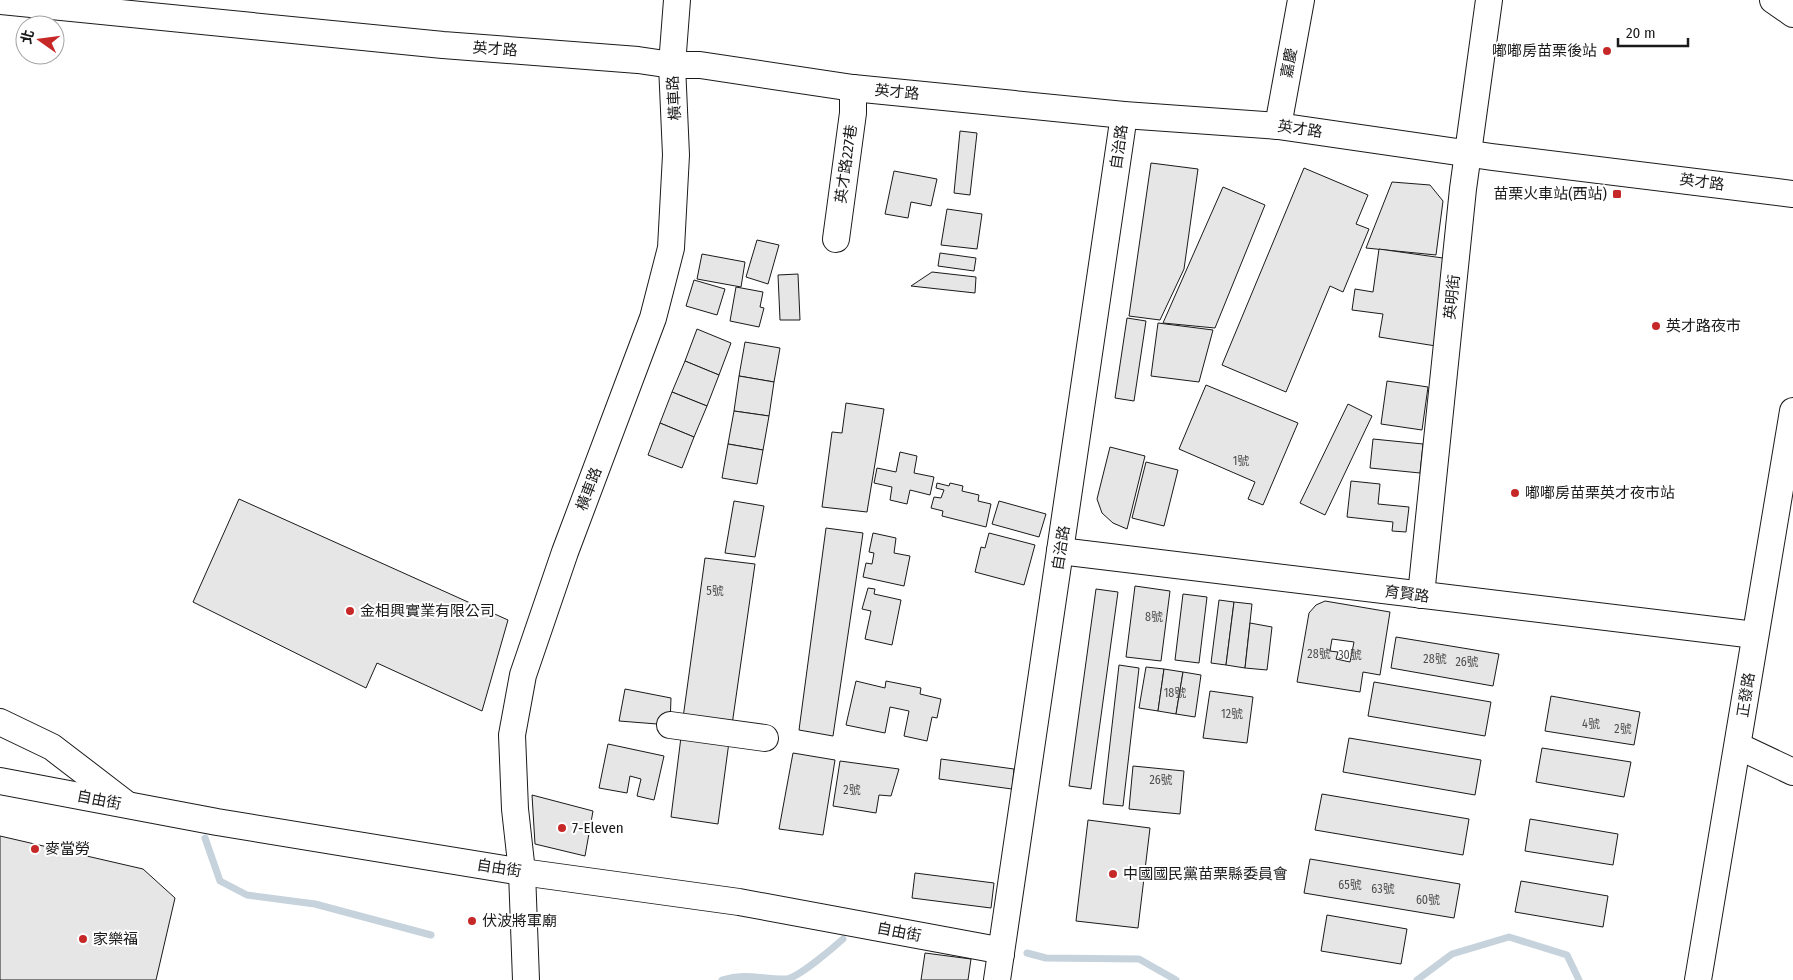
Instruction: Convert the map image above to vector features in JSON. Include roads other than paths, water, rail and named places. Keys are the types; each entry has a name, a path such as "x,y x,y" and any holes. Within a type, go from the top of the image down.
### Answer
{"street":[{"name":"橫車路","path":"526,980 522,872 515,809 512,735 523,675 565,552 653,318 671,248 676,155 672,66 677,0"},
{"name":"嘉慶","path":"1278,126 1301,0"},
{"name":"英明街","path":"1421,595 1463,189 1489,0"},
{"path":"1773,0 1793,14"},
{"name":"英才路","path":"0,1 443,45 638,60 672,66 700,65 853,88 1124,115 1278,126 1469,154 1793,194"},
{"name":"英才路227巷","path":"836,239 853,113 853,88"},
{"name":"自治路","path":"997,980 1124,115"},
{"name":"正發路","path":"1698,980 1755,635 1790,448 1793,411"},
{"name":"育賢路","path":"1060,551 1755,635"},
{"path":"0,722 52,747 128,806"},
{"path":"670,725 765,738"},
{"path":"1738,746 1793,772"},
{"name":"自由街","path":"0,781 128,806 522,872 739,902 1000,952"}],"waterway":[{"path":"205,838 220,881 247,895 315,904 431,935"},
{"path":"1417,980 1452,954 1509,937 1567,955 1579,980"},
{"path":"722,980 747,976 787,979 807,968 843,939"},
{"path":"1027,953 1046,958 1139,959 1176,980"}],"place":[{"name":"嘟嘟房苗栗後站","path":"1607,51"},
{"name":"苗栗火車站(西站)","path":"1617,194"},
{"name":"英才路夜市","path":"1656,326"},
{"name":"嘟嘟房苗栗英才夜市站","path":"1515,493"},
{"name":"金相興實業有限公司","path":"350,611"},
{"name":"7-Eleven","path":"562,828"},
{"name":"麥當勞","path":"35,849"},
{"name":"中國國民黨苗栗縣委員會","path":"1113,874"},
{"name":"伏波將軍廟","path":"472,921"},
{"name":"家樂福","path":"83,939"}]}
